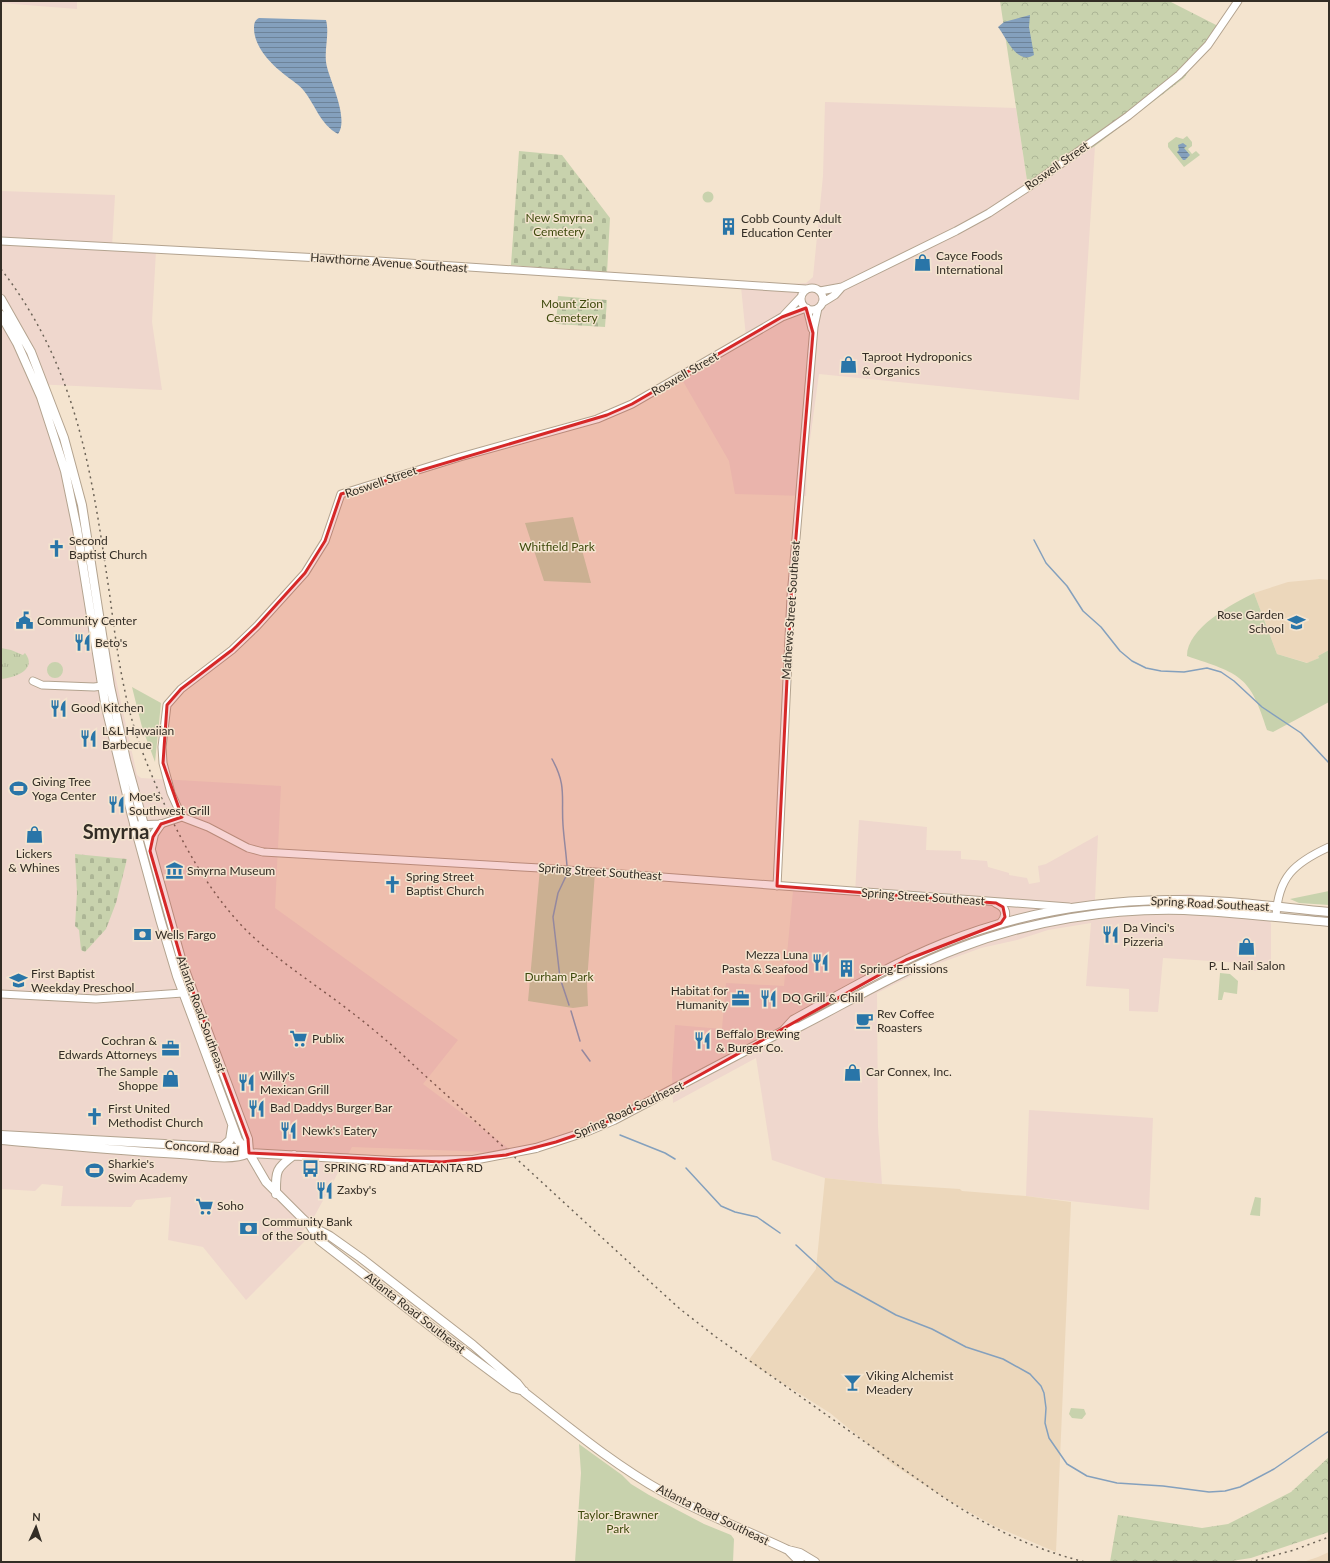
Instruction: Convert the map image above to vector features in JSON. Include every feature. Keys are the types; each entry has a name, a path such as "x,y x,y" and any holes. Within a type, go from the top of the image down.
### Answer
{"main road":[{"name":"Atlanta Road Southeast","path":"1,299 24,338 40,373 58,419 74,470 86,528 113,702 150,851 182,962 248,1139 249,1153"},
{"name":"Atlanta Road Southeast","path":"1,315 20,350 41,397 65,471 77,529 102,686 118,761 134,825 160,919 183,993 238,1140 249,1153 259,1172 276,1194 311,1226 330,1236 473,1345 517,1383 524,1392 612,1459 652,1485 703,1512 788,1550 800,1553 815,1562"},
{"path":"150,851 153,837 161,824"},
{"name":"Spring Road Southeast","path":"783,1031 793,1020 901,962 944,942 1001,923 1073,908 1112,903 1169,900 1329,912"},
{"path":"996,903 1002,906 1005,912 1005,917 1001,923"},
{"name":"Spring Road Southeast","path":"249,1153 418,1162 473,1160 536,1148 588,1131 614,1120 783,1031 799,1027 898,975 936,957 992,936 1030,926 1097,914 1147,910 1204,911 1329,922"},
{"path":"221,1148 230,1139 232,1134 231,1121"},
{"name":"Concord Road","path":"1,1134 237,1148 249,1153"},
{"name":"Concord Road","path":"1,1140 87,1148 213,1156 240,1157 249,1153"},
{"path":"276,1194 276,1178 280,1166 294,1155"},
{"name":"Atlanta Road Southeast","path":"311,1226 319,1240 513,1388 524,1392"},
{"path":"392,1296 402,1300 417,1311 423,1311 424,1308"},
{"name":"Atlanta Road Southeast","path":"788,1550 800,1562"}],"street":[{"name":"Roswell Street","path":"820,291 842,287 976,221 1027,188 1108,130 1179,75 1208,45 1238,1"},
{"name":"Hawthorne Avenue Southeast","path":"1,241 351,260 806,289"},
{"name":"Hawthorne Avenue Southeast","path":"776,287 801,297"},
{"name":"Roswell Street","path":"820,306 835,295 842,287"},
{"path":"814,288 820,291 823,295 820,306 813,310 807,308 802,302 801,297 806,289 814,288"},
{"name":"Roswell Street","path":"782,317 801,297"},
{"name":"Mathews Street Southeast","path":"777,886 791,596 813,334 820,306"},
{"name":"Roswell Street","path":"182,817 171,793 163,763 162,747 167,705 181,689 232,650 252,631 305,572 324,541 341,494 445,461 597,419 632,404 782,317 807,308"},
{"name":"Mathews Street Southeast","path":"807,308 813,334"},
{"path":"33,681 42,685 94,688 102,686"},
{"path":"134,825 161,824 182,817"},
{"name":"Spring Street Southeast","path":"182,817 208,827 248,848 263,852 547,868 1073,908"},
{"path":"1276,917 1276,907 1284,881 1293,868 1329,847"},
{"path":"1,994 96,999 183,993"}],"highlighted area":[{"path":"806,308 813,333 791,597 777,886 996,903 1003,907 1005,917 1001,923 906,960 664,1095 588,1131 556,1142 506,1155 442,1162 249,1153 248,1139 182,962 150,851 153,837 161,824 182,817 163,763 167,705 181,689 232,650 257,626 305,573 325,541 341,494 607,415 632,404 782,317"}],"shaded area":[{"path":"1,1 77,1 77,9 1,3"},
{"path":"825,102 1016,108 1028,187 1095,146 1079,400 819,374 807,462 806,496 735,494 729,461 680,376 746,337 741,287 806,283 813,277 823,176"},
{"path":"1,191 115,195 112,247 156,251 152,322 162,390 33,384 67,434 77,471 102,616 137,775 141,778 281,786 275,908 458,1040 423,1084 515,1153 352,1147 314,1217 302,1232 309,1237 246,1300 203,1247 168,1240 171,1197 136,1200 131,1207 61,1206 63,1186 42,1184 35,1191 1,1189"},
{"name":"Rose Garden School","path":"1320,579 1329,580 1329,650 1318,656 1319,658 1308,663 1277,654 1254,593 1288,582"},
{"path":"859,820 927,827 926,850 961,851 961,859 987,861 988,867 1009,873 1009,875 1027,878 1029,884 1040,882 1038,866 1046,864 1098,835 1095,900 1187,894 1263,900 1271,924 1271,971 1243,971 1243,963 1163,958 1158,1012 1129,1011 1129,989 1086,986 1091,923 1048,930 1017,940 981,948 929,967 877,993 878,1127 882,1184 825,1178 772,1160 756,1058 673,1103 672,1072 675,1025 722,1029 726,983 784,986 793,891 855,894"},
{"path":"1029,1110 1153,1118 1149,1210 1026,1196"},
{"path":"825,1178 882,1184 960,1189 962,1191 1026,1196 1071,1202 1056,1552 994,1526 948,1500 892,1464 830,1413 748,1361 816,1269"},
{"path":"1329,1552 1329,1562 1303,1562 1318,1557"}],"green space":[{"path":"1000,1 1169,1 1220,27 1184,78 1095,146 1028,187"},
{"path":"1187,136 1192,142 1192,146 1188,149 1192,154 1196,151 1200,155 1184,167 1168,147 1168,143 1176,137 1183,139"},
{"name":"New Smyrna Cemetery","path":"519,151 562,155 610,218 607,273 511,265"},
{"path":"708,191 712,193 714,197 712,201 708,203 704,201 702,197 704,193"},
{"name":"Mount Zion Cemetery","path":"558,296 607,300 605,327 556,324"},
{"name":"Whitfield Park","path":"573,517 591,583 544,581 525,523"},
{"path":"1254,593 1277,654 1307,663 1319,658 1318,656 1329,650 1329,702 1273,732 1267,730 1255,698 1248,687 1240,679 1219,667 1187,656 1189,646 1194,636 1202,627 1223,610"},
{"path":"1,648 23,655 25,653 29,664 27,668 18,675 1,679"},
{"path":"52,662 58,662 63,667 61,676 58,678 52,678 47,673 47,667"},
{"path":"132,687 161,703 155,762 142,727"},
{"path":"75,854 127,859 116,903 106,929 85,952 81,950 79,930 75,926 77,893"},
{"name":"Durham Park","path":"540,868 595,872 587,982 588,1006 573,1008 528,1001"},
{"path":"1329,891 1329,905 1299,903 1290,899"},
{"path":"1220,973 1230,974 1238,981 1237,994 1224,992 1222,1000 1218,1000"},
{"path":"1255,1197 1261,1198 1260,1216 1250,1215"},
{"path":"1071,1408 1084,1409 1086,1414 1082,1419 1072,1418 1069,1414"},
{"name":"Taylor-Brawner Park","path":"579,1444 622,1475 631,1484 649,1495 704,1524 731,1535 734,1539 733,1562 575,1562 581,1473"},
{"path":"1329,1457 1329,1532 1251,1558 1225,1562 1110,1562 1118,1515 1202,1528 1228,1524 1291,1492"}],"water":[{"path":"1030,15 1029,27 1034,55 1022,57 1017,54 1008,43 998,27 1004,22"},
{"path":"259,18 326,20 326,61 338,101 341,119 341,127 338,134 322,120 298,84 280,71 264,54 257,42 254,28 255,23"},
{"path":"1183,143 1187,146 1184,148 1190,155 1185,160 1183,160 1177,152 1179,150 1178,145"}],"waterway":[{"path":"1034,540 1046,563 1067,586 1083,611 1101,627 1120,651 1132,661 1146,668 1161,671 1184,672 1207,668 1221,672 1234,681 1262,707 1301,733 1329,763"},
{"path":"552,759 557,768 562,784 563,825 567,866"},
{"path":"567,874 558,893 553,917 560,978 569,1005"},
{"path":"571,1011 580,1041"},
{"path":"582,1050 590,1061"},
{"path":"620,1135 665,1153 675,1159"},
{"path":"686,1168 721,1206 735,1212 757,1217 780,1233"},
{"path":"796,1245 835,1281 896,1315 932,1329 966,1347 1003,1359 1030,1374 1041,1386 1044,1393 1046,1408 1045,1423 1049,1438 1067,1464 1087,1476 1117,1483 1163,1486 1209,1492 1225,1491 1240,1487 1274,1469 1329,1431"}],"railway":[{"path":"1,269 27,307 48,346 65,385 78,426 96,509 122,678 137,737 174,825 199,870 229,911 245,929 268,950 373,1029 680,1309 716,1337 960,1508 1011,1536 1046,1550 1085,1562"},
{"path":"1250,1562 1294,1550 1329,1537"}],"place":[{"name":"Cobb County Adult Education Center","path":"728,226"},
{"name":"Cayce Foods International","path":"923,263"},
{"name":"Taproot Hydroponics & Organics","path":"849,364"},
{"name":"Second Baptist Church","path":"56,548"},
{"name":"Community Center","path":"24,621"},
{"name":"Rose Garden School","path":"1297,622"},
{"name":"Beto's","path":"82,643"},
{"name":"Good Kitchen","path":"58,708"},
{"name":"L&L Hawaiian Barbecue","path":"89,738"},
{"name":"Giving Tree Yoga Center","path":"19,789"},
{"name":"Moe's Southwest Grill","path":"116,804"},
{"name":"Lickers & Whines","path":"34,835"},
{"name":"Smyrna Museum","path":"174,871"},
{"name":"Spring Street Baptist Church","path":"393,884"},
{"name":"Wells Fargo","path":"142,935"},
{"name":"Da Vinci's Pizzeria","path":"1110,935"},
{"name":"P. L. Nail Salon","path":"1247,947"},
{"name":"Mezza Luna Pasta & Seafood","path":"821,962"},
{"name":"Spring Emissions","path":"847,969"},
{"name":"First Baptist Weekday Preschool","path":"18,981"},
{"name":"Habitat for Humanity","path":"741,998"},
{"name":"DQ Grill & Chill","path":"769,998"},
{"name":"Rev Coffee Roasters","path":"864,1021"},
{"name":"Publix","path":"299,1039"},
{"name":"Beffalo Brewing & Burger Co.","path":"703,1041"},
{"name":"Cochran & Edwards Attorneys","path":"170,1048"},
{"name":"Car Connex, Inc.","path":"853,1072"},
{"name":"The Sample Shoppe","path":"171,1079"},
{"name":"Willy's Mexican Grill","path":"247,1083"},
{"name":"Bad Daddys Burger Bar","path":"257,1108"},
{"name":"First United Methodist Church","path":"95,1116"},
{"name":"Newk's Eatery","path":"289,1131"},
{"name":"SPRING RD and ATLANTA RD","path":"311,1168"},
{"name":"Sharkie's Swim Academy","path":"95,1171"},
{"name":"Zaxby's","path":"324,1190"},
{"name":"Soho","path":"204,1206"},
{"name":"Community Bank of the South","path":"249,1229"},
{"name":"Viking Alchemist Meadery","path":"853,1383"}],"district":[{"name":"Smyrna","path":"116,832"}]}
